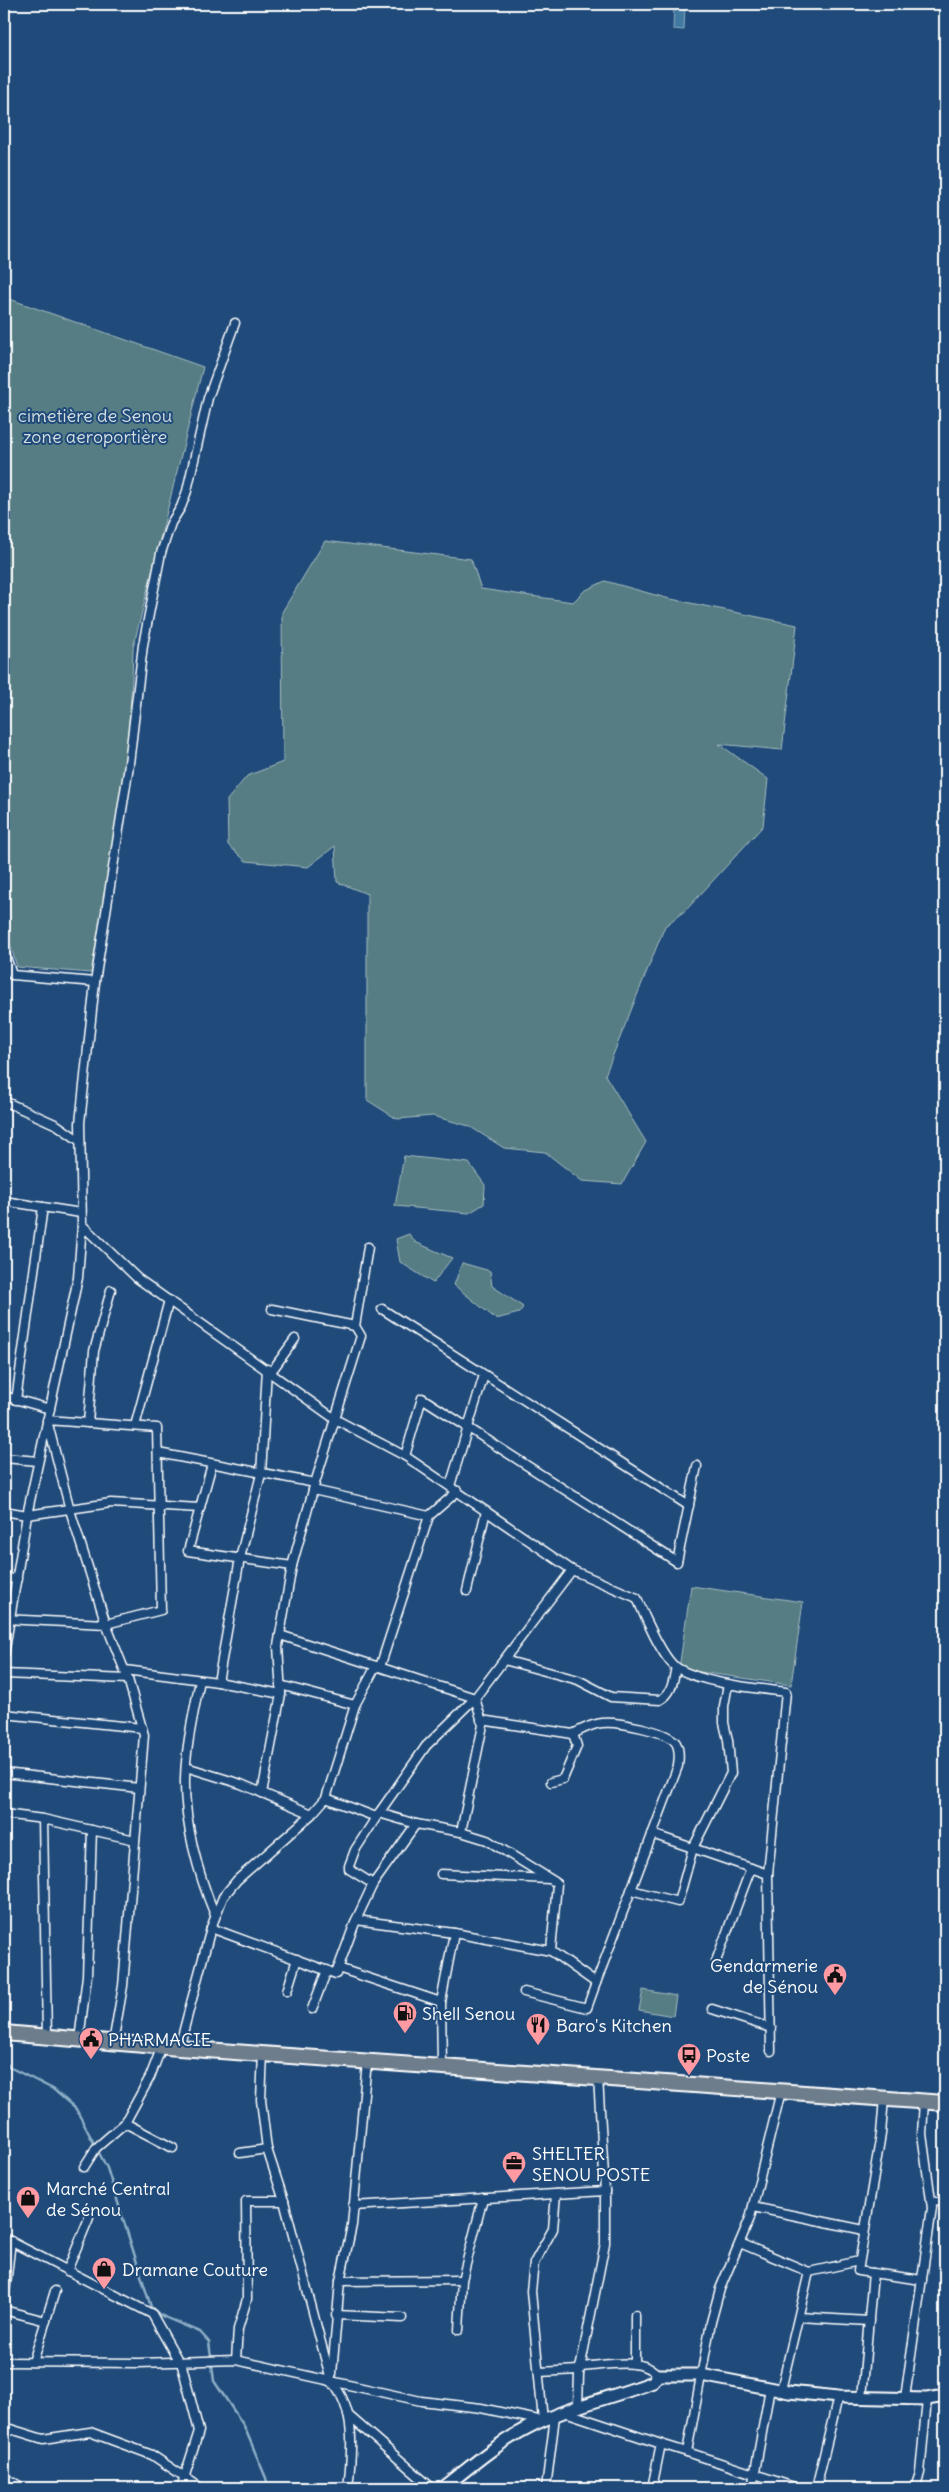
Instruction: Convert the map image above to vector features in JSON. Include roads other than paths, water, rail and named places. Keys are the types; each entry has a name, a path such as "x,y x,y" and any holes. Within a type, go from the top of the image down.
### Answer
{"highway":[{"path":"5,2033 178,2048 945,2102"}],"street":[{"path":"4,1655 7,1619 17,1579 27,1515 78,1278 82,1225 80,1141 94,982 128,772 143,645 156,570 171,522 181,507 187,491 208,398 235,323"},
{"path":"4,951 6,966 12,975 94,982"},
{"path":"4,1102 56,1125 80,1141"},
{"path":"4,1201 81,1213"},
{"path":"16,1400 43,1207"},
{"path":"82,1225 137,1278 269,1370 335,1419 405,1456 572,1570 637,1598 650,1629 676,1667 728,1684 786,1692 768,1874 771,2050"},
{"path":"262,1794 281,1694 278,1646 292,1566 314,1487 361,1336 355,1326 368,1247"},
{"path":"88,1423 94,1351 111,1290"},
{"path":"135,1426 169,1300"},
{"path":"272,1309 355,1326"},
{"path":"382,1309 689,1506"},
{"path":"218,1682 240,1558 260,1474 269,1370 295,1339"},
{"path":"450,1486 484,1375"},
{"path":"4,1396 50,1409"},
{"path":"405,1456 422,1398 677,1562 697,1466"},
{"path":"7,1619 106,1624 161,1610 158,1428 47,1420"},
{"path":"47,1420 70,1510 106,1624 128,1679 144,1735 123,1986 113,2043"},
{"path":"158,1454 260,1474 429,1516"},
{"path":"4,1458 38,1461"},
{"path":"212,1464 188,1552 292,1566"},
{"path":"178,2048 211,1928 223,1897 237,1880 312,1814 326,1798 354,1705 378,1666 429,1516 458,1491"},
{"path":"4,1511 27,1515 112,1503 200,1508"},
{"path":"467,1591 486,1511"},
{"path":"373,1884 349,1868 355,1850 426,1746 474,1698 572,1570"},
{"path":"4,1578 17,1579"},
{"path":"280,1635 474,1698"},
{"path":"504,1660 578,1680 611,1696 660,1700 667,1696 671,1689 676,1667"},
{"path":"125,1670 218,1682 281,1694"},
{"path":"4,1674 128,1679"},
{"path":"200,1680 186,1767 186,1802 203,1886 215,1915"},
{"path":"632,1890 678,1902 693,1848 731,1773 728,1740 724,1723 724,1706 728,1684"},
{"path":"280,1685 354,1705"},
{"path":"461,1832 482,1725 474,1698"},
{"path":"4,1714 142,1728"},
{"path":"481,1720 573,1734 596,1724 624,1724 669,1737 676,1744 679,1756 678,1766 587,2008 524,1992"},
{"path":"552,1782 563,1779 577,1746 573,1734"},
{"path":"186,1767 220,1776 312,1814"},
{"path":"4,1773 139,1788"},
{"path":"326,1798 378,1815 461,1832 487,1840 557,1884 551,1952"},
{"path":"4,1814 43,1819 135,1840"},
{"path":"43,1819 47,2037"},
{"path":"211,1928 336,1974 356,1920 373,1884 416,1824"},
{"path":"79,2040 87,1976 92,1830"},
{"path":"652,1834 768,1874"},
{"path":"716,1961 751,1868"},
{"path":"441,1874 549,1879"},
{"path":"356,1920 454,1933 551,1952 596,1983"},
{"path":"442,2066 441,2002 454,1933"},
{"path":"286,1990 297,1959"},
{"path":"338,1968 441,2002"},
{"path":"312,2009 327,1970"},
{"path":"712,2009 771,2028"},
{"path":"4,2013 5,2033"},
{"path":"84,2166 96,2148 125,2124 150,2077 162,2046"},
{"path":"264,2053 261,2100 267,2149 284,2201 331,2381 339,2390 348,2415 352,2453 348,2488"},
{"path":"331,2381 336,2315 353,2206 367,2061"},
{"path":"578,2406 580,2368 605,2243 605,2192 598,2078"},
{"path":"687,2452 701,2375 720,2289 753,2207 780,2091"},
{"path":"884,2098 881,2134 858,2271 922,2280"},
{"path":"905,2398 932,2208 922,2134 924,2101"},
{"path":"125,2124 173,2148"},
{"path":"240,2154 267,2149"},
{"path":"353,2206 605,2192"},
{"path":"544,2421 531,2291 534,2263 553,2229 556,2194"},
{"path":"458,2330 462,2280 483,2198"},
{"path":"236,2360 238,2329 247,2299 246,2201 284,2201"},
{"path":"931,2201 945,2202"},
{"path":"753,2207 864,2230"},
{"path":"67,2271 89,2218"},
{"path":"4,2302 7,2240 152,2314 180,2362 199,2432 181,2488"},
{"path":"740,2243 809,2272 859,2261"},
{"path":"752,2488 776,2389 798,2317 809,2272"},
{"path":"862,2398 872,2273"},
{"path":"340,2281 462,2280"},
{"path":"33,2362 55,2292"},
{"path":"4,2310 46,2321"},
{"path":"336,2315 402,2318"},
{"path":"635,2315 635,2364"},
{"path":"798,2317 869,2320"},
{"path":"4,2362 207,2362 236,2360 421,2401 481,2408 544,2421"},
{"path":"539,2372 635,2364 652,2368 658,2375"},
{"path":"443,2488 492,2449 527,2428 578,2406 648,2384 658,2375 701,2375 776,2389 838,2397 927,2399 945,2396"},
{"path":"816,2488 838,2397"},
{"path":"915,2488 920,2473 927,2399"},
{"path":"560,2414 687,2452 797,2488"},
{"path":"546,2488 560,2414"},
{"path":"348,2415 432,2488"},
{"path":"4,2427 43,2439 90,2432 152,2454 201,2488"},
{"path":"652,2488 661,2444"},
{"path":"4,2477 22,2488"}],"water":[{"path":"674,4 685,4 684,30 673,29"}],"waterway":[{"path":"4,2059 9,2067 53,2089 76,2109 107,2168 151,2307 160,2315 200,2332 209,2342 214,2381 244,2426 266,2478 268,2488"}],"place":[{"name":"Gendarmerie de Sénou","path":"835,1996"},
{"name":"Shell Senou","path":"405,2034"},
{"name":"Baro's Kitchen","path":"538,2046"},
{"name":"PHARMACIE","path":"91,2060"},
{"name":"Poste","path":"689,2076"},
{"name":"SHELTER SENOU POSTE","path":"514,2184"},
{"name":"Marché Central de Sénou","path":"28,2219"},
{"name":"Dramane Couture","path":"104,2290"}],"park label":[{"name":"cimetière de Senou zone aeroportière","path":"95,425"}]}
